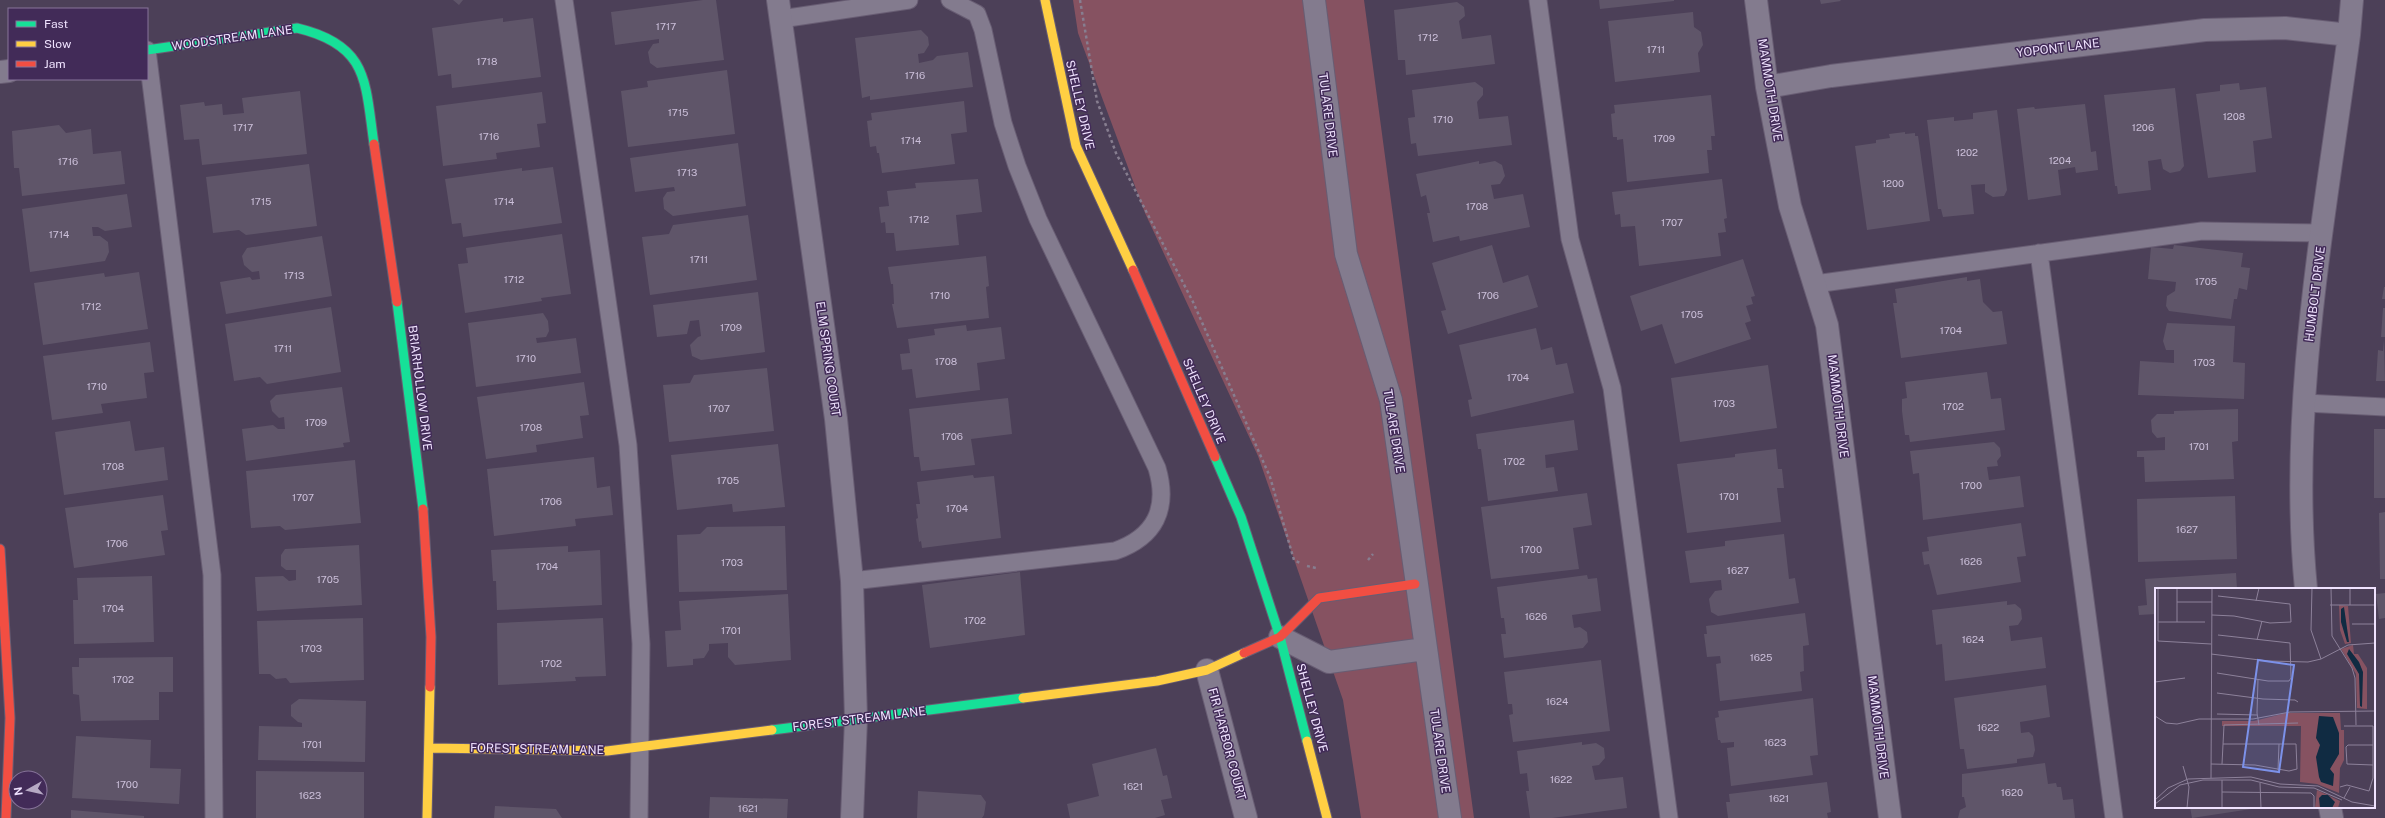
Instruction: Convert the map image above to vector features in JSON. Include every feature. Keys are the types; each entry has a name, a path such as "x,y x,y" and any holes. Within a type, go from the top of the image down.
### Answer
{"street":[{"name":"SHELLEY DRIVE","path":"1045,0 1076,146 1146,299 1241,517 1280,637 1327,818"},
{"name":"TULARE DRIVE","path":"1314,0 1346,254 1391,400 1415,584 1450,818"},
{"name":"MAMMOTH DRIVE","path":"1756,0 1767,87 1790,206 1827,325 1890,818"},
{"name":"HUMBOLT DRIVE","path":"2306,588 2303,558 2302,473 2311,307 2349,35 2352,0"},
{"name":"ELM SPRING COURT","path":"780,9 836,419 852,581 856,719 852,818"},
{"name":"WOODSTREAM LANE","path":"148,50 297,28 319,32 338,42"},
{"name":"YOPONT LANE","path":"1767,87 1831,76 2205,30 2285,28 2349,35"},
{"name":"BRIARHOLLOW DRIVE","path":"338,42 354,57 364,76 399,319 425,527 431,637 427,818"},
{"path":"0,549 10,718 6,818"},
{"name":"FOREST STREAM LANE","path":"429,748 607,751 1157,681 1207,670 1280,637 1319,598 1415,584"},
{"path":"1280,637 1329,662 1425,649"},
{"name":"FIR HARBOR COURT","path":"1207,670 1246,818"},
{"path":"2330,808 2332,818"}],"lane":[{"path":"564,0 628,445 641,644 639,818"},
{"path":"780,9 908,0"},
{"path":"852,581 1115,551 1132,545 1146,534 1156,520 1162,503 1162,485 1157,468 1038,219 1017,166 1003,123 983,30 977,14 950,0"},
{"path":"1538,0 1570,239 1612,388 1669,818"},
{"path":"148,58 212,575 214,818"},
{"path":"1815,284 2202,230 2322,233"},
{"path":"2039,253 2114,818"},
{"path":"2305,403 2385,407"}],"path":[{"path":"1080,0 1097,101 1116,153 1196,309 1270,477 1294,560 1300,563"},
{"path":"1362,561 1370,560 1373,554"},
{"path":"1307,566 1322,567"}],"shaded area":[{"path":"1073,0 1364,0 1474,818 1361,818 1343,700 1258,456 1145,213 1078,33"}],"building":[{"path":"453,0 463,0 459,5"},
{"path":"703,0 716,0 724,60 657,68 650,63 648,52 653,44 659,43 659,39 615,45 611,12"},
{"path":"1599,0 1674,0 1674,1 1600,9"},
{"path":"1820,0 1840,0 1841,1 1821,4"},
{"path":"1457,2 1464,7 1465,16 1459,21 1462,39 1491,35 1495,64 1406,75 1405,60 1398,60 1394,10"},
{"path":"1693,12 1694,27 1701,32 1703,45 1698,53 1700,72 1615,82 1608,21"},
{"path":"503,18 503,22 533,18 541,77 452,88 451,74 438,76 432,28"},
{"path":"921,30 928,37 929,45 924,53 918,54 919,63 933,60 937,56 968,52 973,87 870,100 870,96 862,98 855,38"},
{"path":"727,70 735,134 628,147 621,91 648,87 647,81"},
{"path":"1475,82 1483,88 1483,95 1477,102 1479,119 1508,116 1512,145 1418,156 1416,143 1411,144 1408,118 1415,117 1412,90"},
{"path":"2239,83 2240,90 2266,87 2272,138 2253,141 2256,172 2208,178 2196,94 2220,91 2220,85"},
{"path":"2175,88 2184,166 2180,171 2170,173 2163,169 2161,159 2148,161 2151,190 2118,194 2117,186 2115,186 2104,95"},
{"path":"300,91 307,154 202,165 199,139 184,140 180,105 204,102 205,106 222,104 223,115 244,113 242,98"},
{"path":"542,92 546,123 537,124 540,147 496,153 497,159 443,166 436,106"},
{"path":"1711,95 1715,136 1711,136 1712,150 1707,150 1709,173 1627,182 1623,139 1617,140 1617,137 1613,137 1611,114 1615,113 1614,105"},
{"path":"964,101 967,132 951,134 955,164 882,173 879,153 877,153 876,146 870,147 867,121 872,120 871,113"},
{"path":"2085,104 2091,152 2096,151 2098,170 2076,173 2075,167 2058,170 2061,195 2028,200 2017,109 2034,107 2035,109"},
{"path":"1997,110 2007,190 2004,196 1993,197 1985,192 1985,184 1971,185 1974,214 1943,217 1941,209 1938,209 1927,120 1954,117 1954,121 1973,119 1973,113"},
{"path":"59,125 66,133 91,129 93,154 121,151 125,184 22,196 19,168 14,168 12,131"},
{"path":"1905,132 1905,134 1915,133 1915,136 1918,136 1930,221 1867,230 1855,146 1876,143 1876,140 1890,138 1889,134"},
{"path":"738,143 746,206 673,216 664,209 663,198 667,192 675,191 674,187 635,192 630,158"},
{"path":"1479,161 1479,164 1495,161 1502,165 1505,176 1500,184 1491,185 1494,199 1523,194 1530,227 1460,241 1459,236 1433,242 1427,213 1430,213 1426,195 1421,197 1416,174"},
{"path":"309,164 317,226 246,235 239,230 213,233 206,177"},
{"path":"553,167 562,223 463,237 461,223 452,224 445,179 522,168 522,171"},
{"path":"978,179 982,212 956,215 959,245 896,251 894,233 886,233 885,222 881,223 879,207 889,206 887,191 916,188 915,183"},
{"path":"1722,179 1727,218 1724,219 1726,232 1718,233 1721,256 1639,266 1635,226 1621,227 1620,214 1615,215 1612,192"},
{"path":"127,194 132,227 105,231 98,227 92,227 93,236 100,236 108,242 109,252 105,261 30,272 22,209"},
{"path":"748,215 757,280 650,295 642,237 669,234 673,225"},
{"path":"562,234 571,294 541,298 542,301 465,313 458,264 468,263 466,248"},
{"path":"322,236 332,296 226,314 220,282 250,277 252,280 260,279 259,271 252,272 244,265 242,256 247,248"},
{"path":"1492,245 1503,283 1528,275 1538,307 1448,334 1441,311 1446,310 1432,263"},
{"path":"2174,245 2243,253 2241,267 2250,268 2247,290 2239,288 2237,299 2234,299 2231,319 2169,311 2166,306 2167,296 2175,291 2176,282 2148,279 2151,247 2173,249"},
{"path":"986,256 989,286 986,287 989,318 897,328 892,304 894,304 893,284 891,284 888,267"},
{"path":"1743,259 1755,296 1751,297 1753,304 1746,306 1751,321 1745,323 1751,339 1675,364 1662,324 1641,331 1630,296"},
{"path":"139,272 148,329 43,345 34,283 104,273 105,277"},
{"path":"1967,277 1967,281 1980,279 1983,302 1993,312 2002,311 2007,344 1901,358 1893,303 1897,303 1895,289"},
{"path":"2384,287 2385,299 2382,299"},
{"path":"758,292 765,352 701,360 692,356 690,345 701,336 699,320 690,321 687,334 657,337 653,305"},
{"path":"331,307 341,372 267,384 260,377 234,381 225,324"},
{"path":"2383,308 2385,308 2385,337 2381,337"},
{"path":"543,313 548,321 549,331 546,337 536,338 537,343 576,338 581,373 476,387 468,323"},
{"path":"2167,323 2235,326 2233,362 2245,363 2244,399 2138,395 2140,361 2174,363 2174,350 2166,350 2163,341"},
{"path":"966,325 967,331 1001,327 1005,359 977,363 980,390 916,398 912,369 902,370 900,354 910,353 908,339 935,335 934,329"},
{"path":"1536,328 1541,350 1552,347 1556,365 1567,363 1574,393 1471,417 1468,400 1472,399 1459,345"},
{"path":"2384,340 2385,381 2376,381 2378,350 2383,351"},
{"path":"150,342 154,372 144,373 147,398 101,404 103,413 52,420 43,356"},
{"path":"1768,365 1777,428 1680,442 1671,378"},
{"path":"767,368 774,431 669,442 663,385 690,383 694,375"},
{"path":"1987,372 1991,399 2001,398 2005,430 1910,442 1909,435 1905,435 1902,411 1902,399 1907,398 1905,382"},
{"path":"584,382 589,415 580,416 583,438 536,445 537,452 486,459 477,397"},
{"path":"342,387 350,442 343,443 344,447 246,461 242,429 273,425 278,429 285,429 284,417 279,418 272,411 270,401 276,395"},
{"path":"1008,398 1012,434 971,439 975,465 921,471 919,457 914,457 909,409"},
{"path":"2238,409 2238,441 2232,442 2234,479 2145,482 2144,457 2137,457 2137,451 2165,450 2165,437 2157,438 2152,432 2151,420 2157,414 2174,414 2174,411"},
{"path":"1574,420 1578,450 1545,455 1546,468 1554,467 1558,491 1488,501 1481,449 1478,449 1476,434"},
{"path":"130,421 135,451 164,447 168,480 64,495 55,432"},
{"path":"2374,429 2385,429 2385,498 2374,498"},
{"path":"1994,442 2000,448 2001,456 1997,461 1998,466 1987,467 1989,480 2020,476 2024,507 1923,520 1919,473 1913,474 1910,451"},
{"path":"778,444 785,507 733,512 732,504 677,510 671,455"},
{"path":"1776,449 1778,469 1782,469 1784,488 1777,488 1781,522 1687,533 1677,464 1735,457 1735,454"},
{"path":"594,457 597,488 610,486 613,515 575,519 576,526 494,536 487,469"},
{"path":"355,460 361,523 285,530 280,526 251,528 246,471"},
{"path":"973,475 974,478 994,476 1001,538 922,548 921,541 919,542 916,519 918,518 916,504 920,504 917,482"},
{"path":"1587,493 1592,525 1573,528 1579,569 1491,579 1481,507"},
{"path":"163,495 168,530 161,531 165,555 74,568 65,508"},
{"path":"2235,496 2237,559 2138,562 2137,499"},
{"path":"2385,512 2385,579 2380,579 2379,513"},
{"path":"2021,523 2026,556 2017,557 2021,582 1937,595 1929,564 1924,565 1922,552 1929,551 1927,537"},
{"path":"785,526 787,590 679,592 677,535 700,534 707,527"},
{"path":"1784,534 1789,579 1795,578 1799,603 1718,616 1711,612 1709,599 1715,591 1722,590 1721,580 1690,583 1685,551 1725,546 1725,541"},
{"path":"359,545 362,605 257,611 255,577 283,576 289,581 296,580 296,570 286,570 281,566 281,555 285,549"},
{"path":"568,546 568,552 600,550 602,605 497,610 496,581 493,581 491,550"},
{"path":"1020,572 1025,635 930,648 922,585"},
{"path":"2236,573 2237,588 2155,588 2155,614 2139,615 2138,606 2147,605 2145,579"},
{"path":"1587,575 1588,579 1597,578 1601,611 1572,615 1574,628 1580,627 1587,632 1588,642 1583,648 1504,658 1501,634 1506,634 1504,618 1501,618 1497,587"},
{"path":"152,576 154,642 74,644 73,600 78,600 77,578"},
{"path":"2385,593 2385,618 2379,619 2376,594"},
{"path":"788,594 791,660 735,665 728,657 728,643 709,644 709,650 704,658 693,659 693,665 667,667 665,631 681,630 679,601"},
{"path":"2007,601 2007,605 2015,604 2021,609 2022,619 2018,625 2009,626 2011,641 2042,637 2046,668 1945,681 1942,644 1936,645 1932,610"},
{"path":"1805,613 1809,645 1803,646 1804,671 1800,672 1802,691 1720,701 1716,664 1721,663 1720,656 1707,657 1704,634 1707,634 1706,626"},
{"path":"363,618 364,680 290,683 286,678 276,679 270,674 259,674 257,621"},
{"path":"603,618 606,676 575,677 576,681 498,685 497,623"},
{"path":"173,657 173,692 159,692 159,720 81,721 79,695 73,694 72,667 79,667 79,658"},
{"path":"1601,660 1610,731 1513,742 1509,715 1513,714 1512,704 1508,704 1504,672"},
{"path":"2046,685 2050,717 2020,722 2021,733 2029,732 2033,736 2035,750 2033,757 2017,759 2017,763 1967,769 1964,749 1960,749 1954,698"},
{"path":"1813,698 1818,755 1810,756 1813,775 1731,786 1727,748 1734,747 1734,742 1721,743 1720,740 1718,740 1715,718 1719,717 1718,711"},
{"path":"299,699 366,701 365,762 258,760 259,726 302,727 302,723 298,722 291,716 291,705"},
{"path":"76,736 151,740 150,768 181,769 179,804 72,798"},
{"path":"1582,742 1582,745 1596,743 1604,748 1605,758 1599,765 1592,766 1595,780 1623,777 1627,808 1552,818 1530,818 1526,791 1529,791 1527,773 1520,774 1517,751"},
{"path":"1156,748 1163,776 1167,775 1172,798 1161,800 1165,815 1155,818 1070,818 1067,804 1099,796 1092,764"},
{"path":"2045,763 2048,784 2056,783 2057,787 2061,787 2063,800 2073,799 2075,818 1958,818 1960,810 1966,807 1964,797 1962,797 1962,774"},
{"path":"256,771 364,772 364,818 256,818"},
{"path":"1827,782 1831,812 1827,813 1828,818 1728,818 1726,802 1730,802 1729,794"},
{"path":"918,791 981,795 986,802 984,815 982,818 917,818"},
{"path":"710,797 788,799 787,818 709,818"},
{"path":"495,806 556,809 562,818 494,818"},
{"path":"2190,808 2258,808 2192,818"},
{"path":"71,810 144,816 144,818 71,818"}],"traffic: fast":[{"path":"148,50 297,28 321,35 338,45 351,56 359,69 365,85 374,144"},
{"path":"397,302 423,509"},
{"path":"1215,457 1241,517 1280,637 1307,741"},
{"path":"772,730 1023,698"}],"traffic: slow":[{"path":"1045,0 1076,146 1133,270"},
{"path":"1023,698 1157,681 1207,670 1244,653"},
{"path":"427,818 430,687"},
{"path":"429,748 607,751 772,730"},
{"path":"1307,741 1327,818"}],"traffic: jam":[{"path":"374,144 397,302"},
{"path":"1133,270 1215,457"},
{"path":"423,509 431,637 430,687"},
{"path":"0,549 10,718 6,818"},
{"path":"1244,653 1280,637 1319,598 1415,584"}]}
